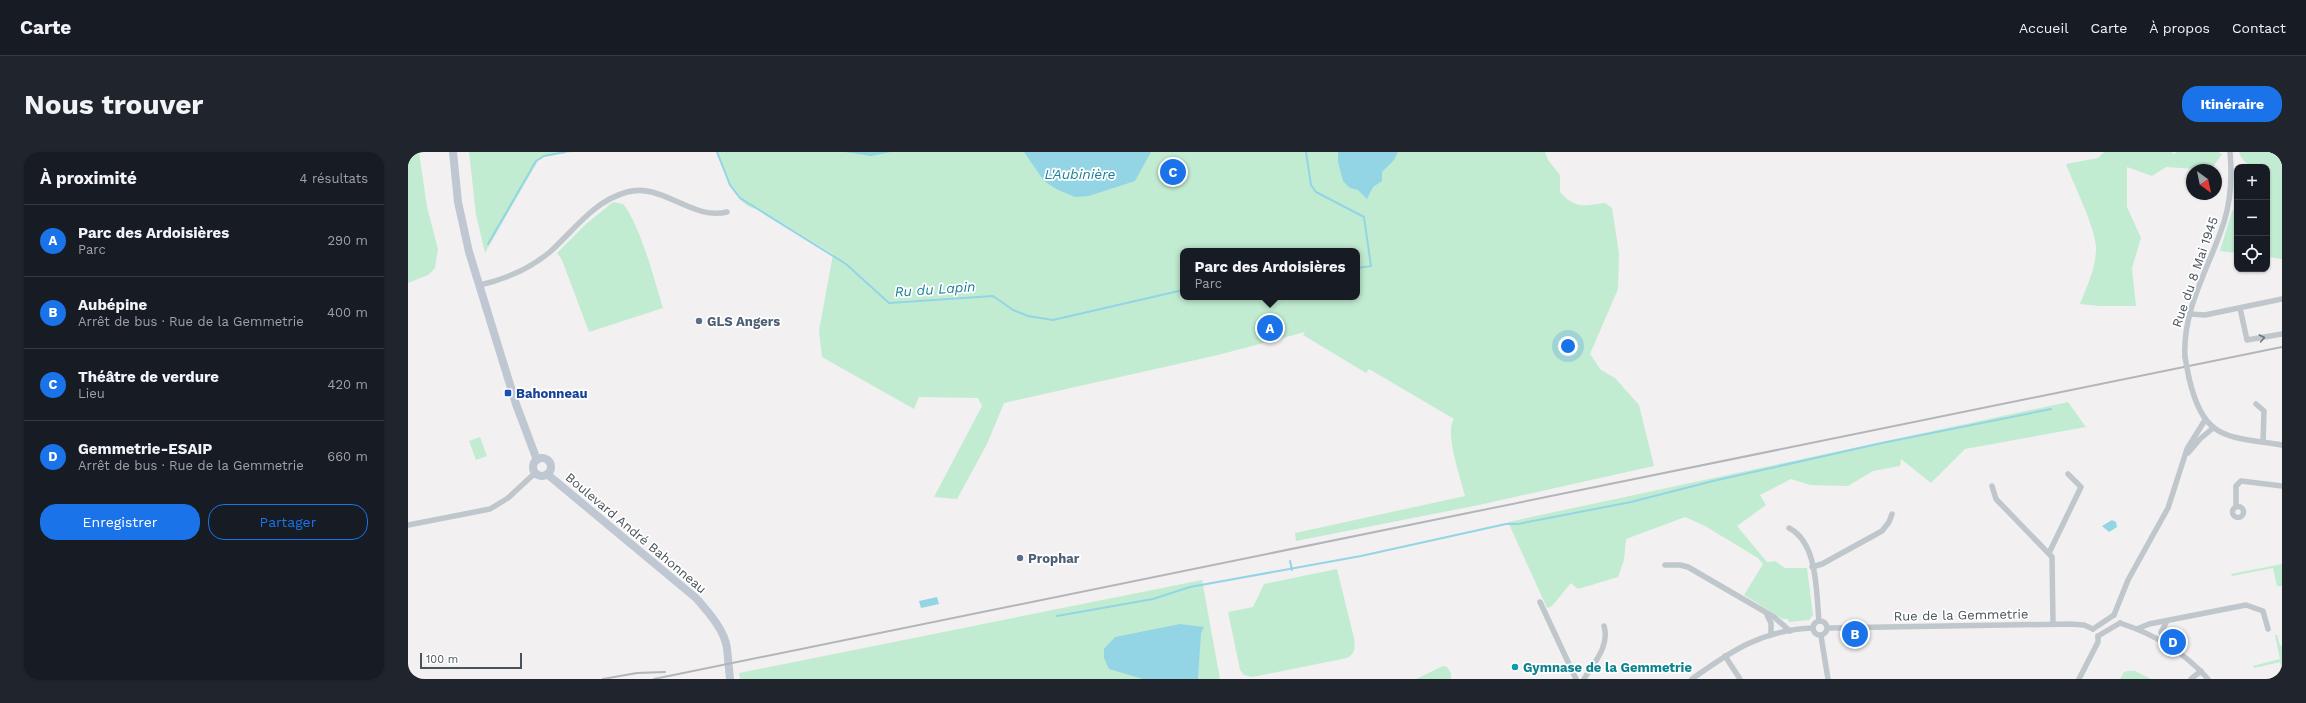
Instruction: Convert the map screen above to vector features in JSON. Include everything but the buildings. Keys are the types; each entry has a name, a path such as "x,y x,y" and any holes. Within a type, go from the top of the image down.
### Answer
{"street":[{"path":"453,152 458,202 464,230 516,404 528,441 537,460"},
{"name":"Rue du 8 Mai 1945","path":"2230,152 2231,182 2224,222 2190,314 2184,339 2185,357 2196,406 2205,420 2214,428 2230,435 2282,446"},
{"path":"480,285 511,276 530,266 552,250 586,214 627,192 639,190 652,192 693,208 718,214 727,212"},
{"path":"2190,314 2198,316 2282,299"},
{"path":"2240,308 2248,340 2282,334"},
{"path":"2256,404 2263,409 2263,442"},
{"path":"2114,626 2110,623 2128,580 2168,508 2189,445 2205,420"},
{"path":"2186,455 2200,439 2214,428"},
{"path":"542,458 548,461 550,468 547,474 541,476 535,473 533,466 537,460 542,458"},
{"path":"408,525 490,508 508,498 535,473"},
{"name":"Boulevard André Bahonneau","path":"547,474 678,580 696,598 713,618 727,649 730,679"},
{"path":"2049,553 2080,487 2068,474"},
{"path":"2236,507 2236,486 2241,481 2282,486"},
{"path":"1992,486 1996,499 2052,557 2053,624"},
{"path":"1812,567 1822,564 1882,531 1889,522 1892,514"},
{"path":"1789,528 1798,534 1810,551 1819,621"},
{"path":"1665,565 1680,565 1688,567 1777,619 1790,631"},
{"path":"1540,602 1576,679"},
{"path":"2137,629 2167,621 2246,605 2263,611 2268,629"},
{"path":"1768,615 1771,623 1771,634"},
{"path":"2098,636 2094,634 2093,629 2112,617 2120,618 2120,623"},
{"path":"1819,621 1826,623 1828,628 1825,634 1821,636"},
{"path":"1813,628 1815,623 1819,621"},
{"path":"2166,643 2161,632 2167,621"},
{"path":"2098,636 2120,623 2137,629 2166,643 2201,671 2208,679"},
{"name":"Rue de la Gemmetrie","path":"1828,628 2053,624 2084,625 2093,629"},
{"path":"2099,625 2104,628 2104,632"},
{"path":"1584,679 1605,644 1606,638 1604,626"},
{"path":"1692,679 1748,642 1771,634 1813,628"},
{"path":"1813,628 1815,633 1821,636"},
{"path":"1821,636 1828,679"},
{"path":"2079,679 2098,642 2098,636"},
{"path":"727,649 730,654 735,679"},
{"path":"1725,656 1740,679"},
{"path":"2191,679 2201,671"}],"green space":[{"path":"408,152 419,152 427,207 438,249 435,268 428,275 408,283"},
{"path":"469,152 573,152 544,156 539,159 485,253 476,215"},
{"path":"717,152 1545,152 1548,160 1560,175 1560,192 1565,197 1575,204 1591,205 1605,203 1612,208 1619,253 1618,289 1590,354 1601,370 1615,378 1639,405 1654,466 1479,505 1296,541 1295,533 1465,496 1452,445 1451,425 1454,419 1369,369 1366,373 1303,335 1305,332 1218,355 1004,403 987,444 957,499 934,497 982,406 978,398 919,397 914,409 822,357 819,331 833,254 759,209 750,207 743,202 737,196 727,178"},
{"path":"2104,152 2172,152 2174,154 2177,152 2218,152 2222,154 2215,164 2186,164 2186,168 2166,167 2152,176 2127,167 2127,207 2141,238 2132,268 2136,306 2100,306 2080,304 2093,270 2096,248 2088,218 2066,164 2098,158"},
{"path":"2239,152 2282,152 2282,259 2270,257 2270,164 2248,164 2241,157"},
{"path":"613,202 623,204 635,225 641,239 663,308 589,332 562,260 557,253 586,224"},
{"path":"2234,210 2234,253 2220,251 2232,211"},
{"path":"2068,402 2086,427 1965,449 1931,483 1901,459 1900,466 1873,471 1848,486 1810,485 1791,479 1760,495 1766,505 1737,526 1767,562 1775,561 1785,568 1807,568 1813,615 1809,620 1789,622 1788,619 1783,619 1744,595 1763,564 1758,558 1705,526 1685,517 1626,539 1624,560 1618,577 1578,589 1571,583 1552,606 1547,608 1508,522"},
{"path":"480,437 487,456 476,460 469,441"},
{"path":"2282,564 2282,586 2277,586 2273,568 2232,576 2231,574"},
{"path":"1337,569 1354,638 1355,647 1352,654 1347,658 1252,677 1244,675 1240,670 1228,612 1253,607 1264,584"},
{"path":"1202,580 1220,679 740,679 739,673"},
{"path":"2275,635 2277,635 2280,645 2282,646 2282,670 2280,662 2254,668 2253,666 2280,659"},
{"path":"1443,666 1447,667 1451,673 1451,679 1416,679"},
{"path":"2135,671 2151,679 2120,679 2124,672"}],"water":[{"path":"845,152 891,152 871,156"},
{"name":"L'Aubinière","path":"1024,152 1151,152 1135,181 1089,196 1075,197 1056,189 1044,181"},
{"path":"1338,152 1398,152 1394,160 1382,172 1382,181 1373,187 1367,199 1358,190 1350,188 1343,181 1338,162"},
{"path":"2112,520 2116,522 2117,527 2109,532 2102,526"},
{"path":"937,597 939,604 921,608 919,601"},
{"path":"1180,624 1204,627 1201,633 1198,679 1143,679 1109,669 1104,658 1104,649 1115,637"}],"waterway":[{"name":"Ru du Lapin","path":"488,244 536,161 544,156 565,152"},
{"name":"Ru du Lapin","path":"717,152 730,185 740,198 846,264 889,303 993,296 1013,310 1028,316 1053,320 1180,291"},
{"name":"Ru du Lapin","path":"1306,152 1311,185 1316,192 1364,217 1371,266 1360,268"},
{"path":"1057,616 1153,599 1190,587 1361,556 1506,524 1518,524 1631,502 1713,481 1882,443 2051,409"},
{"path":"1290,561 1292,570"}],"railway":[{"path":"654,679 2282,347"},
{"path":"603,679 637,673 665,672"}],"place":[{"name":"Théâtre de verdure","path":"1173,172"},
{"name":"GLS Angers","path":"699,321"},
{"name":"Parc des Ardoisières","path":"1270,328"},
{"name":"Bahonneau","path":"508,393"},
{"name":"Prophar","path":"1020,558"},
{"name":"Aubépine","path":"1855,634"},
{"name":"Gemmetrie-ESAIP","path":"2173,642"},
{"name":"Gymnase de la Gemmetrie","path":"1515,667"}]}
